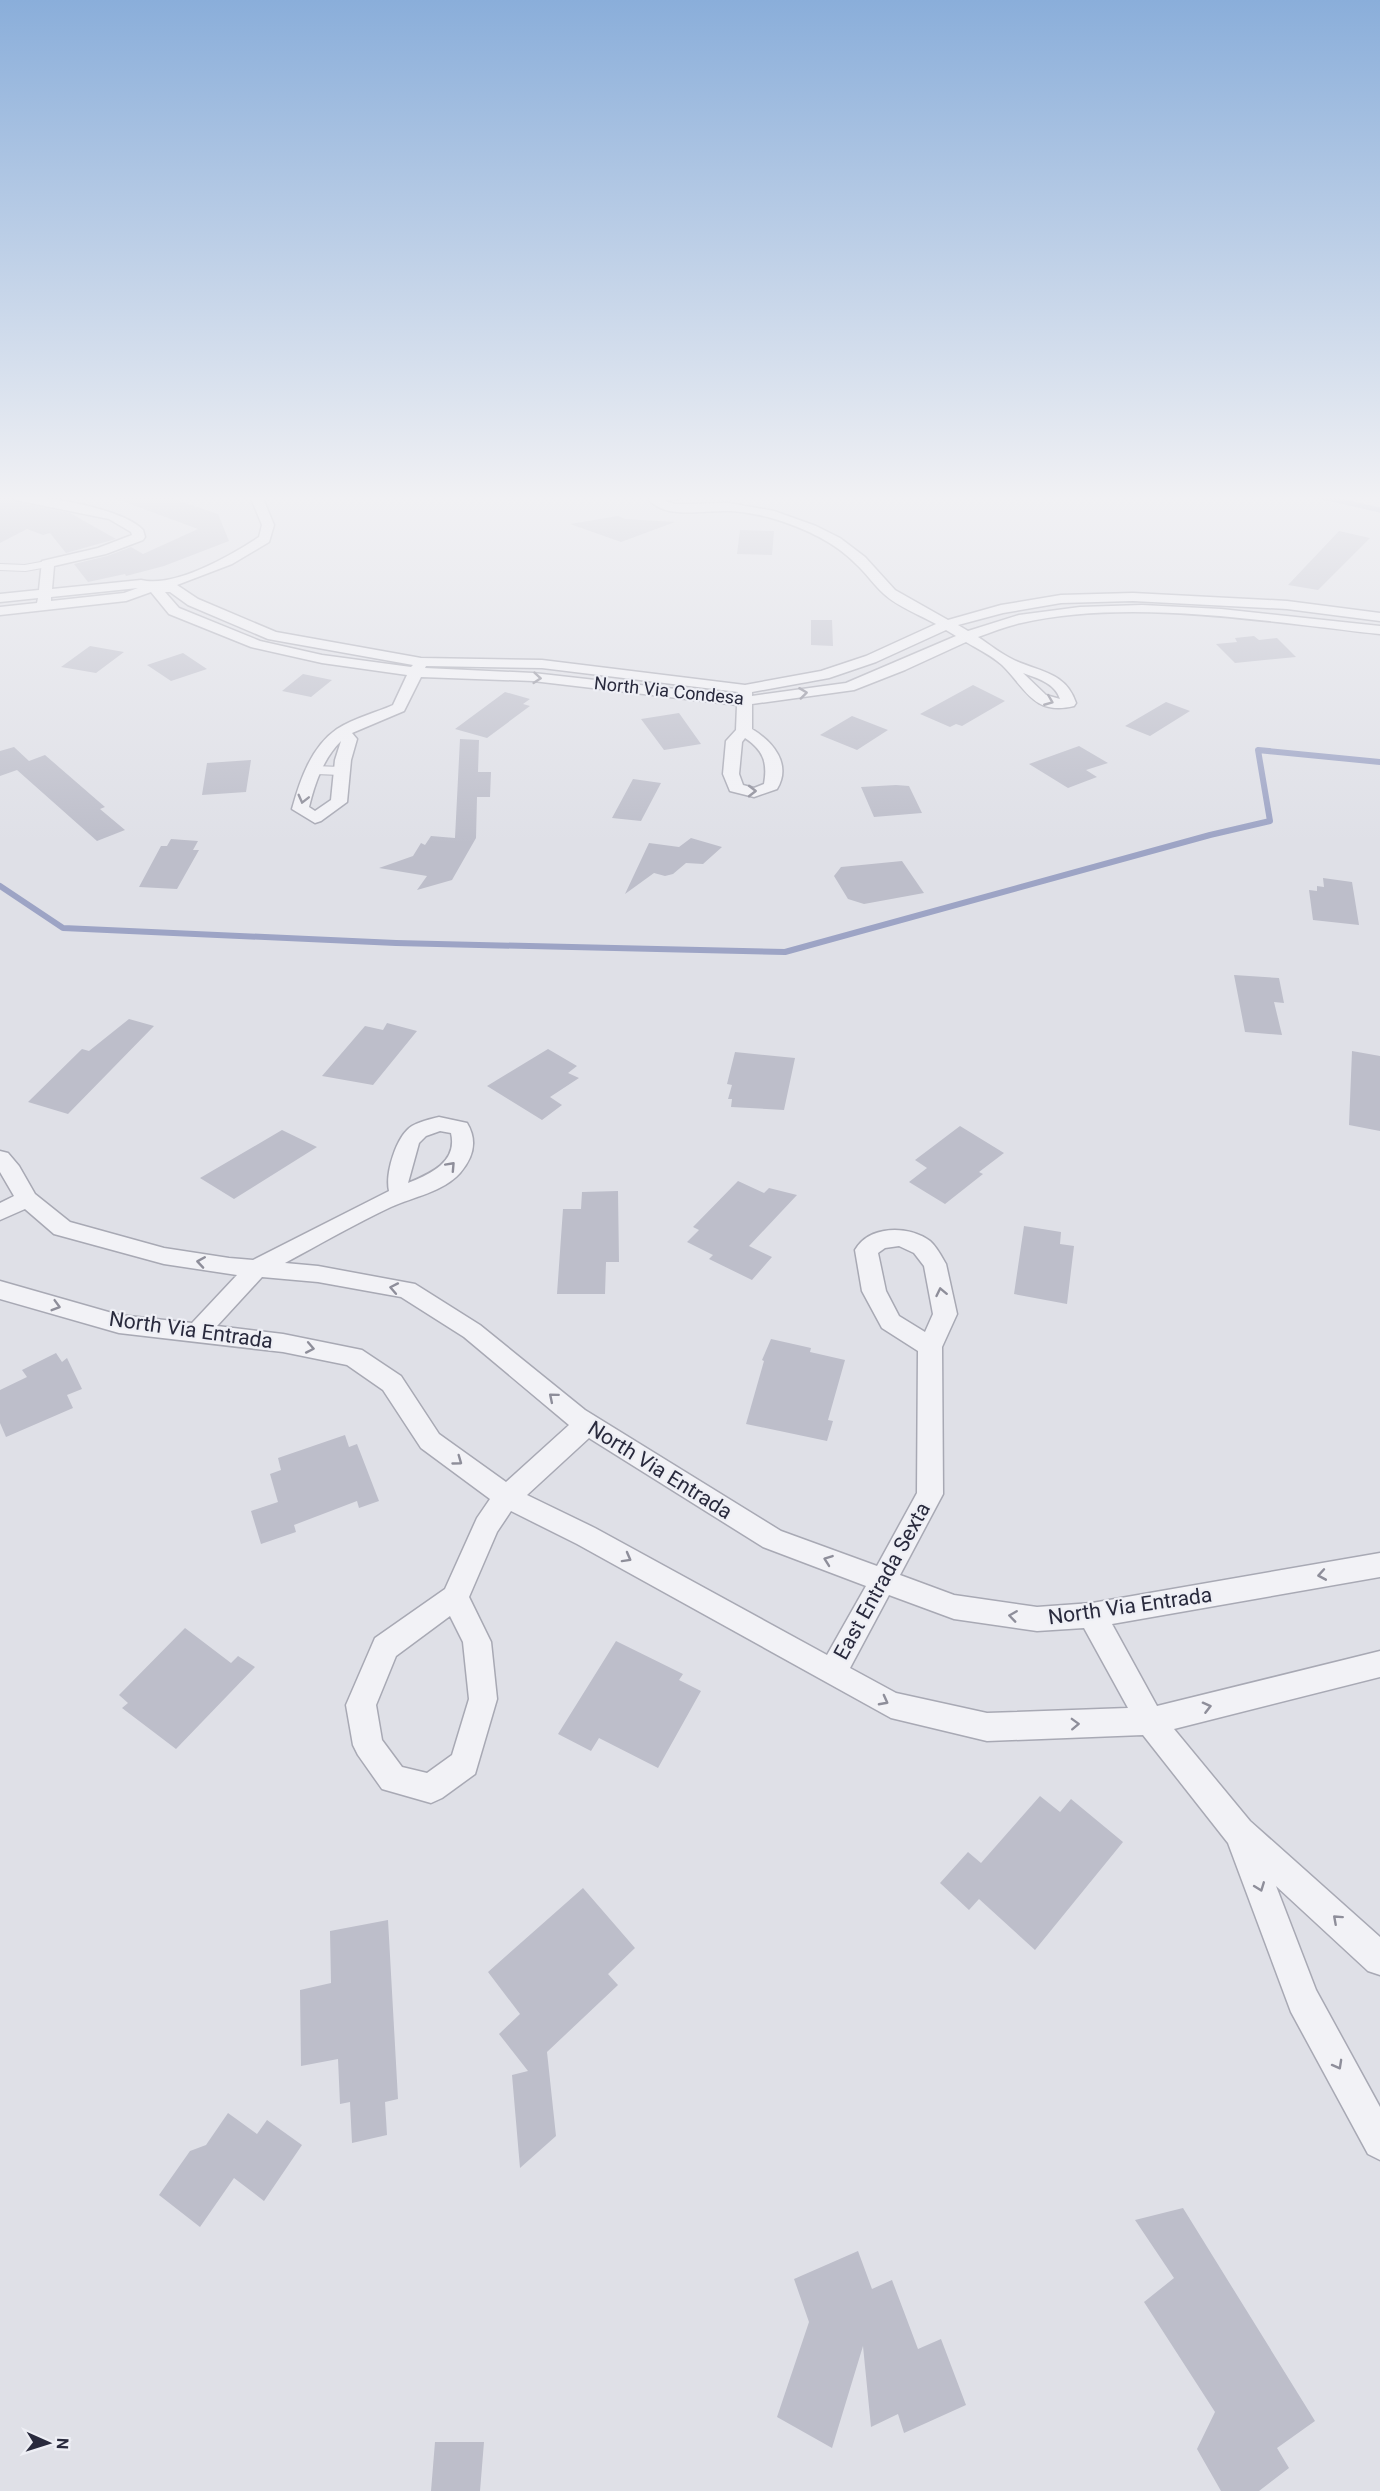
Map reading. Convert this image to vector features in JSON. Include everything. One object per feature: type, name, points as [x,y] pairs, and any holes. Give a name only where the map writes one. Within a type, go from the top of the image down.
[{"type":"street","name":"North Via Condesa","points":[[217,612],[273,636],[418,667],[745,695],[849,687],[900,667],[967,636],[1019,619],[1070,612]]},
{"type":"street","points":[[923,612],[967,636],[1007,662]]},
{"type":"street","name":"North Via Condesa","points":[[745,695],[824,675],[871,659],[945,625],[990,612]]},
{"type":"street","name":"North Via Condesa","points":[[1206,612],[1380,630]]},
{"type":"street","name":"North Via Condesa","points":[[1345,612],[1380,616]]},
{"type":"street","points":[[343,732],[349,739],[343,759],[339,802],[315,818],[300,809],[304,791],[326,746],[343,732],[399,708],[418,667]]},
{"type":"street","points":[[744,731],[745,695]]},
{"type":"street","name":"North Via Entrada","points":[[0,1158],[11,1171],[27,1199],[62,1228],[164,1256],[229,1266],[318,1274],[407,1290],[472,1331],[586,1424],[772,1539],[954,1607],[1037,1619],[1092,1615],[1380,1565]]},
{"type":"street","points":[[197,1332],[258,1267],[383,1202],[401,1196]]},
{"type":"street","points":[[0,1212],[27,1199]]},
{"type":"street","name":"East Entrada Sexta","points":[[833,1672],[930,1494],[930,1347],[945,1314],[935,1264],[922,1247],[901,1238],[879,1239],[866,1250],[874,1291],[890,1322],[930,1347]]},
{"type":"street","name":"North Via Entrada","points":[[0,1290],[119,1324],[283,1343],[353,1357],[392,1383],[430,1441],[507,1497],[586,1536],[891,1705],[987,1727],[1150,1721],[1380,1664]]},
{"type":"street","points":[[455,1597],[477,1642],[483,1699],[464,1764],[431,1788],[393,1779],[368,1745],[361,1706],[386,1647],[455,1597],[486,1526],[507,1497],[586,1424]]},
{"type":"street","points":[[1092,1615],[1150,1721],[1239,1832],[1380,1959]]},
{"type":"street","points":[[1239,1832],[1303,2000],[1380,2142]]},
{"type":"lane","points":[[314,770],[342,771]]},
{"type":"building","points":[[811,620],[832,620],[833,646],[811,645]]},
{"type":"building","points":[[1254,636],[1259,640],[1277,638],[1296,657],[1235,663],[1216,644],[1237,642],[1235,638]]},
{"type":"building","points":[[90,646],[124,652],[96,673],[61,667]]},
{"type":"building","points":[[183,653],[207,669],[171,681],[147,665]]},
{"type":"building","points":[[303,674],[332,680],[311,697],[282,691]]},
{"type":"building","points":[[973,685],[1005,701],[962,726],[956,724],[950,727],[920,714]]},
{"type":"building","points":[[505,692],[530,699],[523,704],[530,706],[487,738],[455,729]]},
{"type":"building","points":[[1166,702],[1190,711],[1150,736],[1125,726]]},
{"type":"building","points":[[679,713],[701,744],[664,750],[641,719]]},
{"type":"building","points":[[852,716],[888,730],[857,750],[820,735]]},
{"type":"building","points":[[460,739],[479,740],[478,772],[491,772],[490,797],[477,797],[476,838],[452,880],[417,890],[427,876],[379,868],[413,856],[421,843],[425,845],[431,836],[455,838]]},
{"type":"building","points":[[1079,746],[1108,763],[1086,770],[1097,777],[1068,788],[1029,764]]},
{"type":"building","points":[[14,747],[29,761],[45,755],[105,807],[100,809],[125,830],[97,841],[17,770],[0,776],[0,751]]},
{"type":"building","points":[[251,760],[246,792],[202,795],[207,763]]},
{"type":"building","points":[[633,779],[661,783],[641,821],[612,818]]},
{"type":"building","points":[[909,786],[922,813],[874,817],[861,787]]},
{"type":"building","points":[[691,838],[722,847],[703,864],[686,863],[673,874],[665,876],[654,873],[625,894],[649,843],[679,847]]},
{"type":"building","points":[[171,839],[198,841],[193,850],[199,850],[177,889],[139,887],[161,846],[167,846]]},
{"type":"building","points":[[902,861],[924,893],[864,904],[848,899],[834,876],[841,867]]},
{"type":"building","points":[[1323,878],[1352,882],[1359,925],[1313,920],[1309,890],[1317,891],[1317,886],[1324,887]]},
{"type":"building","points":[[1234,975],[1279,978],[1284,1003],[1274,1002],[1282,1035],[1245,1032]]},
{"type":"building","points":[[129,1019],[154,1026],[68,1114],[28,1102],[82,1049],[89,1051]]},
{"type":"building","points":[[387,1023],[417,1031],[373,1085],[322,1076],[365,1026],[383,1030]]},
{"type":"building","points":[[548,1049],[577,1066],[568,1073],[579,1078],[550,1097],[562,1105],[542,1120],[487,1086]]},
{"type":"building","points":[[1352,1051],[1380,1056],[1380,1131],[1349,1125]]},
{"type":"building","points":[[735,1052],[795,1058],[784,1110],[731,1107],[732,1099],[728,1099],[732,1085],[727,1084]]},
{"type":"building","points":[[960,1126],[1004,1153],[979,1172],[983,1174],[945,1204],[909,1182],[927,1168],[915,1160]]},
{"type":"building","points":[[282,1130],[317,1147],[234,1199],[200,1178]]},
{"type":"building","points":[[738,1181],[764,1193],[769,1188],[797,1195],[749,1246],[772,1257],[752,1280],[709,1259],[713,1255],[687,1242],[699,1230],[693,1227]]},
{"type":"building","points":[[618,1191],[619,1262],[606,1262],[605,1294],[557,1294],[563,1209],[581,1209],[582,1192]]},
{"type":"building","points":[[1024,1226],[1061,1232],[1060,1244],[1074,1246],[1067,1304],[1014,1294]]},
{"type":"building","points":[[771,1339],[811,1348],[810,1352],[845,1360],[828,1420],[833,1421],[827,1441],[746,1424],[764,1361],[762,1360]]},
{"type":"building","points":[[56,1353],[62,1362],[67,1358],[82,1389],[67,1395],[73,1408],[6,1437],[0,1423],[0,1390],[27,1377],[22,1370]]},
{"type":"building","points":[[345,1435],[349,1447],[357,1444],[379,1501],[359,1508],[357,1501],[294,1525],[296,1532],[261,1544],[251,1511],[278,1502],[270,1474],[281,1470],[278,1458]]},
{"type":"building","points":[[185,1628],[231,1663],[238,1656],[255,1667],[176,1749],[122,1708],[128,1703],[119,1695]]},
{"type":"building","points":[[616,1641],[683,1674],[679,1680],[701,1691],[658,1768],[599,1738],[591,1751],[558,1734]]},
{"type":"building","points":[[1040,1796],[1060,1812],[1071,1799],[1123,1842],[1035,1950],[979,1899],[969,1910],[940,1883],[968,1852],[981,1863]]},
{"type":"building","points":[[583,1888],[635,1948],[608,1974],[618,1985],[547,2052],[556,2136],[520,2168],[512,2075],[528,2071],[499,2034],[520,2014],[488,1972]]},
{"type":"building","points":[[388,1920],[398,2099],[385,2102],[387,2135],[352,2143],[350,2102],[340,2104],[338,2059],[301,2066],[300,1990],[331,1983],[330,1931]]},
{"type":"building","points":[[228,2113],[257,2134],[267,2120],[302,2145],[264,2201],[234,2178],[200,2227],[159,2195],[190,2151],[206,2145]]},
{"type":"building","points":[[1183,2208],[1315,2421],[1277,2448],[1289,2468],[1259,2491],[1221,2491],[1197,2449],[1215,2412],[1144,2302],[1174,2278],[1135,2220]]},
{"type":"building","points":[[858,2251],[872,2289],[892,2280],[918,2349],[941,2339],[966,2405],[904,2433],[898,2414],[871,2427],[863,2346],[832,2448],[777,2417],[809,2322],[794,2279]]},
{"type":"building","points":[[435,2442],[484,2442],[480,2491],[431,2491]]},
{"type":"waterway","points":[[0,886],[63,928],[396,943],[785,952],[1210,835],[1270,821],[1258,750],[1380,762]]}]
